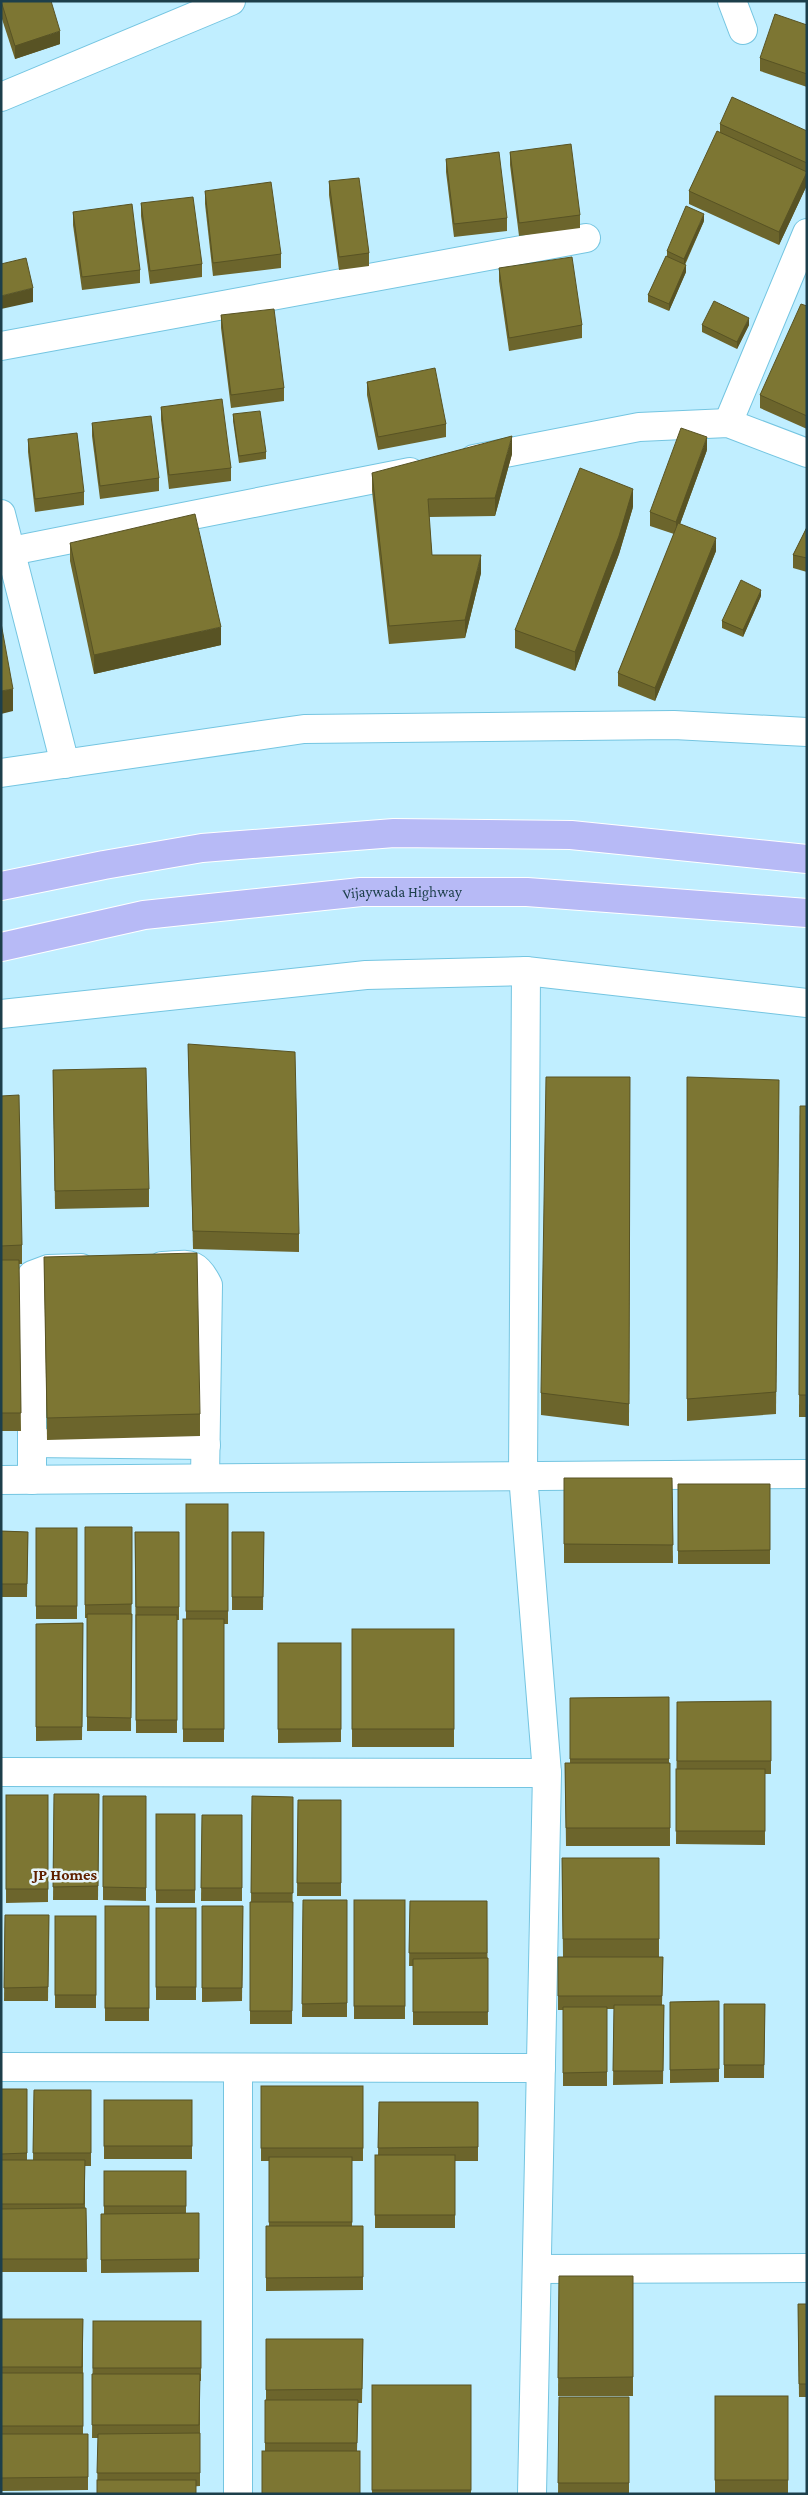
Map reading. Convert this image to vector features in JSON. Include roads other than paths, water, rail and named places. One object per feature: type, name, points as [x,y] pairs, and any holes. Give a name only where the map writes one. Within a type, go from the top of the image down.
[{"type":"highway","points":[[1,886],[104,865],[202,848],[394,833],[571,836],[807,859]]},
{"type":"highway","name":"Vijaywada Highway","points":[[1,947],[144,915],[361,892],[527,892],[807,912]]},
{"type":"street","points":[[1,97],[231,1]]},
{"type":"street","points":[[732,1],[743,30]]},
{"type":"street","points":[[728,423],[807,233]]},
{"type":"street","points":[[1,346],[586,238]]},
{"type":"street","points":[[6,552],[638,427],[728,423],[807,453]]},
{"type":"street","points":[[1,514],[6,552],[65,764]]},
{"type":"street","points":[[1,773],[304,728],[674,725],[807,732]]},
{"type":"street","points":[[1,1014],[366,975],[526,972],[807,1003]]},
{"type":"street","points":[[526,972],[523,1475],[547,1773],[532,2494]]},
{"type":"street","points":[[134,1267],[191,1265],[197,1268],[208,1285],[205,1478]]},
{"type":"street","points":[[32,1480],[32,1275],[48,1268],[106,1267]]},
{"type":"street","points":[[32,1443],[206,1445]]},
{"type":"street","points":[[1,1480],[807,1474]]},
{"type":"street","points":[[1,1772],[547,1773]]},
{"type":"street","points":[[1,2067],[541,2068]]},
{"type":"street","points":[[238,2068],[238,2494]]},
{"type":"street","points":[[537,2268],[807,2268]]},
{"type":"district","name":"JP Homes","points":[[65,1874]]}]
